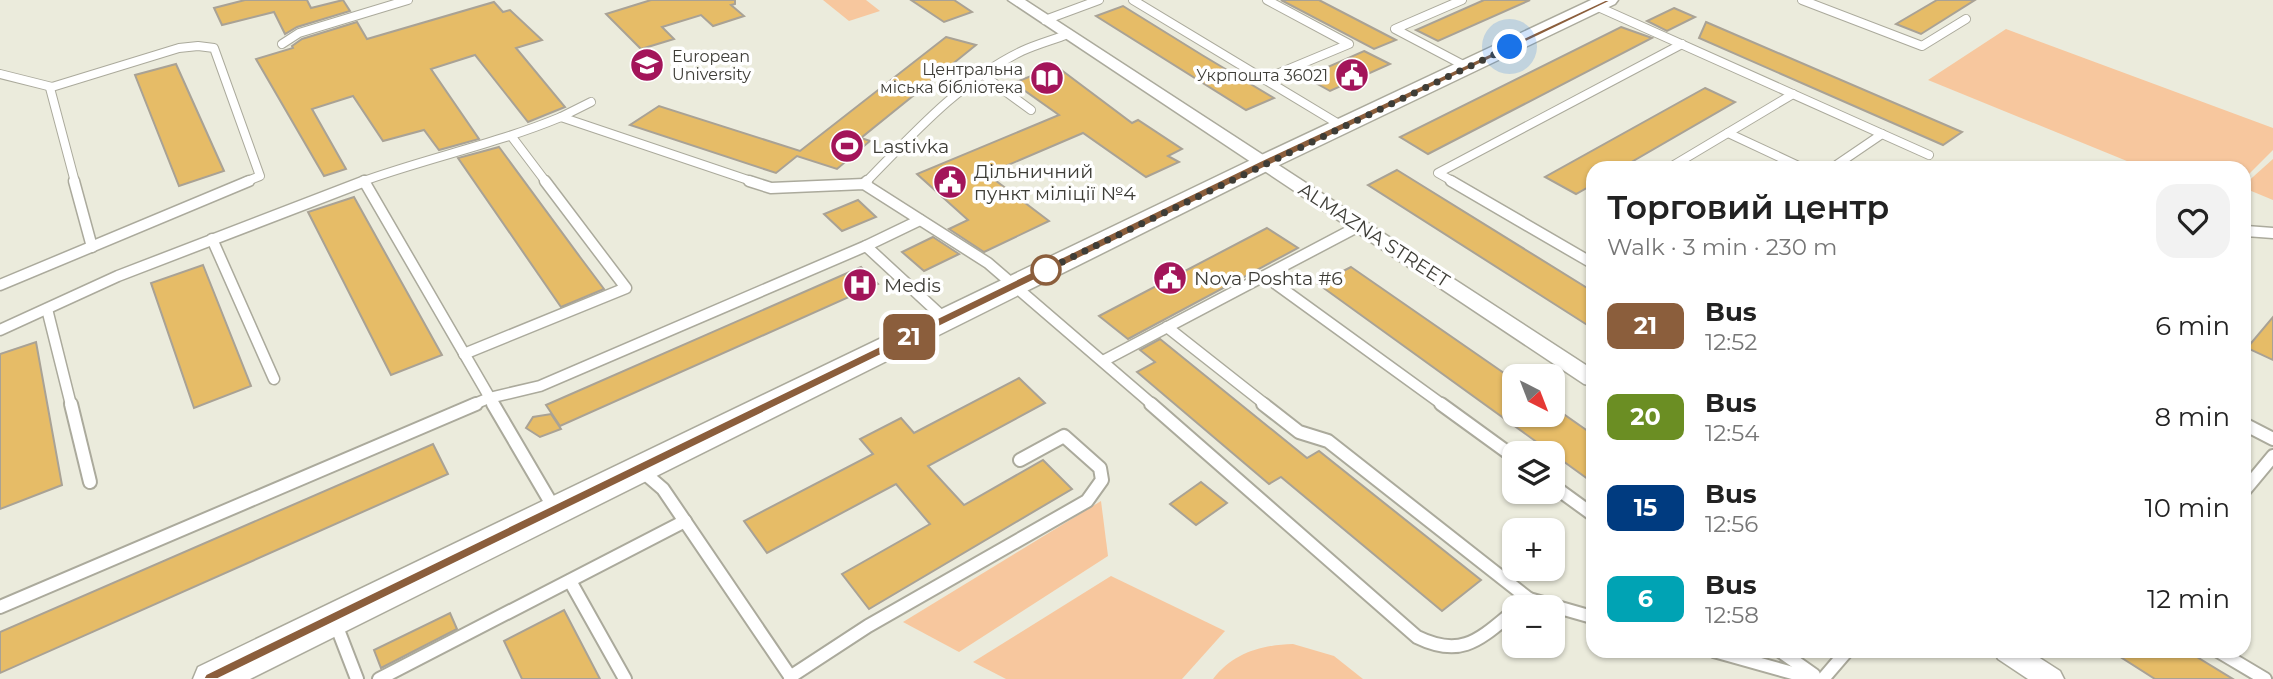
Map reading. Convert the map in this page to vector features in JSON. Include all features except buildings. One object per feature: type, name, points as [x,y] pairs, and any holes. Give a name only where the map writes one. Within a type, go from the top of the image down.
[{"type":"main road","points":[[212,679],[1264,163],[1602,3]]},
{"type":"street","name":"ALMAZNA STREET","points":[[1015,0],[1586,375]]},
{"type":"street","points":[[2018,658],[2050,679]]},
{"type":"lane","points":[[282,44],[299,33],[408,0]]},
{"type":"lane","points":[[1045,20],[1100,0]]},
{"type":"lane","points":[[1133,0],[1342,126]]},
{"type":"lane","points":[[1265,79],[1349,44],[1267,0]]},
{"type":"lane","points":[[1462,0],[1395,29],[1467,67]]},
{"type":"lane","points":[[1802,0],[1922,46],[1966,19]]},
{"type":"lane","points":[[1602,3],[1682,44],[1928,155]]},
{"type":"lane","points":[[864,184],[904,143],[983,75],[1021,52],[1068,34]]},
{"type":"lane","points":[[1586,259],[1438,173],[1682,44]]},
{"type":"lane","points":[[0,74],[50,88],[157,54],[206,45],[214,48],[260,176],[0,285]]},
{"type":"lane","points":[[983,75],[1031,110]]},
{"type":"lane","points":[[50,88],[92,247]]},
{"type":"lane","points":[[1681,161],[1793,94]]},
{"type":"lane","points":[[0,330],[118,276],[212,239],[431,158],[512,137],[592,102]]},
{"type":"lane","points":[[561,117],[771,188],[864,184],[988,263],[1016,285],[1417,637],[1433,647],[1454,649],[1469,646],[1502,620]]},
{"type":"lane","points":[[1728,133],[1788,161]]},
{"type":"lane","points":[[1842,161],[1882,134]]},
{"type":"lane","points":[[464,354],[626,288],[512,137]]},
{"type":"lane","points":[[364,181],[555,511]]},
{"type":"lane","points":[[0,607],[489,398],[540,386],[866,246],[920,220]]},
{"type":"lane","points":[[1103,361],[1359,226]]},
{"type":"lane","points":[[2251,231],[2273,233]]},
{"type":"lane","points":[[212,239],[274,379]]},
{"type":"lane","points":[[866,246],[946,319]]},
{"type":"lane","points":[[1265,276],[1502,448]]},
{"type":"lane","points":[[47,309],[90,482]]},
{"type":"lane","points":[[1167,327],[1299,432],[1328,441],[1514,595]]},
{"type":"lane","points":[[2251,428],[2273,439]]},
{"type":"lane","points":[[640,469],[663,489],[791,678],[868,626],[1087,501],[1102,480],[1100,468],[1064,436],[1020,460]]},
{"type":"lane","points":[[2251,483],[2273,456]]},
{"type":"lane","points":[[1565,494],[1586,510]]},
{"type":"lane","points":[[379,679],[685,521]]},
{"type":"lane","points":[[570,581],[625,679]]},
{"type":"lane","points":[[1565,611],[1586,616]]},
{"type":"lane","points":[[334,619],[357,679]]},
{"type":"lane","points":[[1740,658],[1819,679]]},
{"type":"lane","points":[[1790,658],[1819,679]]},
{"type":"lane","points":[[1819,679],[1840,658]]},
{"type":"lane","points":[[2230,658],[2264,679]]},
{"type":"shaded area","points":[[823,0],[866,0],[880,11],[849,21]]},
{"type":"shaded area","points":[[2006,29],[2273,128],[2273,150],[2251,172],[2251,161],[2127,161],[1928,80]]},
{"type":"shaded area","points":[[2273,159],[2273,200],[2251,191],[2251,179]]},
{"type":"shaded area","points":[[1101,501],[1108,556],[959,652],[903,622]]},
{"type":"shaded area","points":[[1111,576],[1225,631],[1182,679],[1006,679],[973,662]]},
{"type":"shaded area","points":[[1293,644],[1334,656],[1363,679],[1213,679],[1229,663],[1249,652],[1270,646]]},
{"type":"bus line","name":"21","points":[[212,679],[1264,163],[1609,0]]},
{"type":"place","name":"European University","points":[[647,65]]},
{"type":"place","name":"Укрпошта 36021","points":[[1352,75]]},
{"type":"place","name":"Центральна міська бібліотека","points":[[1047,78]]},
{"type":"place","name":"Lastivka","points":[[847,146]]},
{"type":"place","name":"Дільничний пункт міліції №4","points":[[950,182]]},
{"type":"place","name":"Nova Poshta #6","points":[[1170,278]]},
{"type":"place","name":"Medis","points":[[860,285]]},
{"type":"route","points":[[1046,270],[1037,274],[1510,47]]}]
